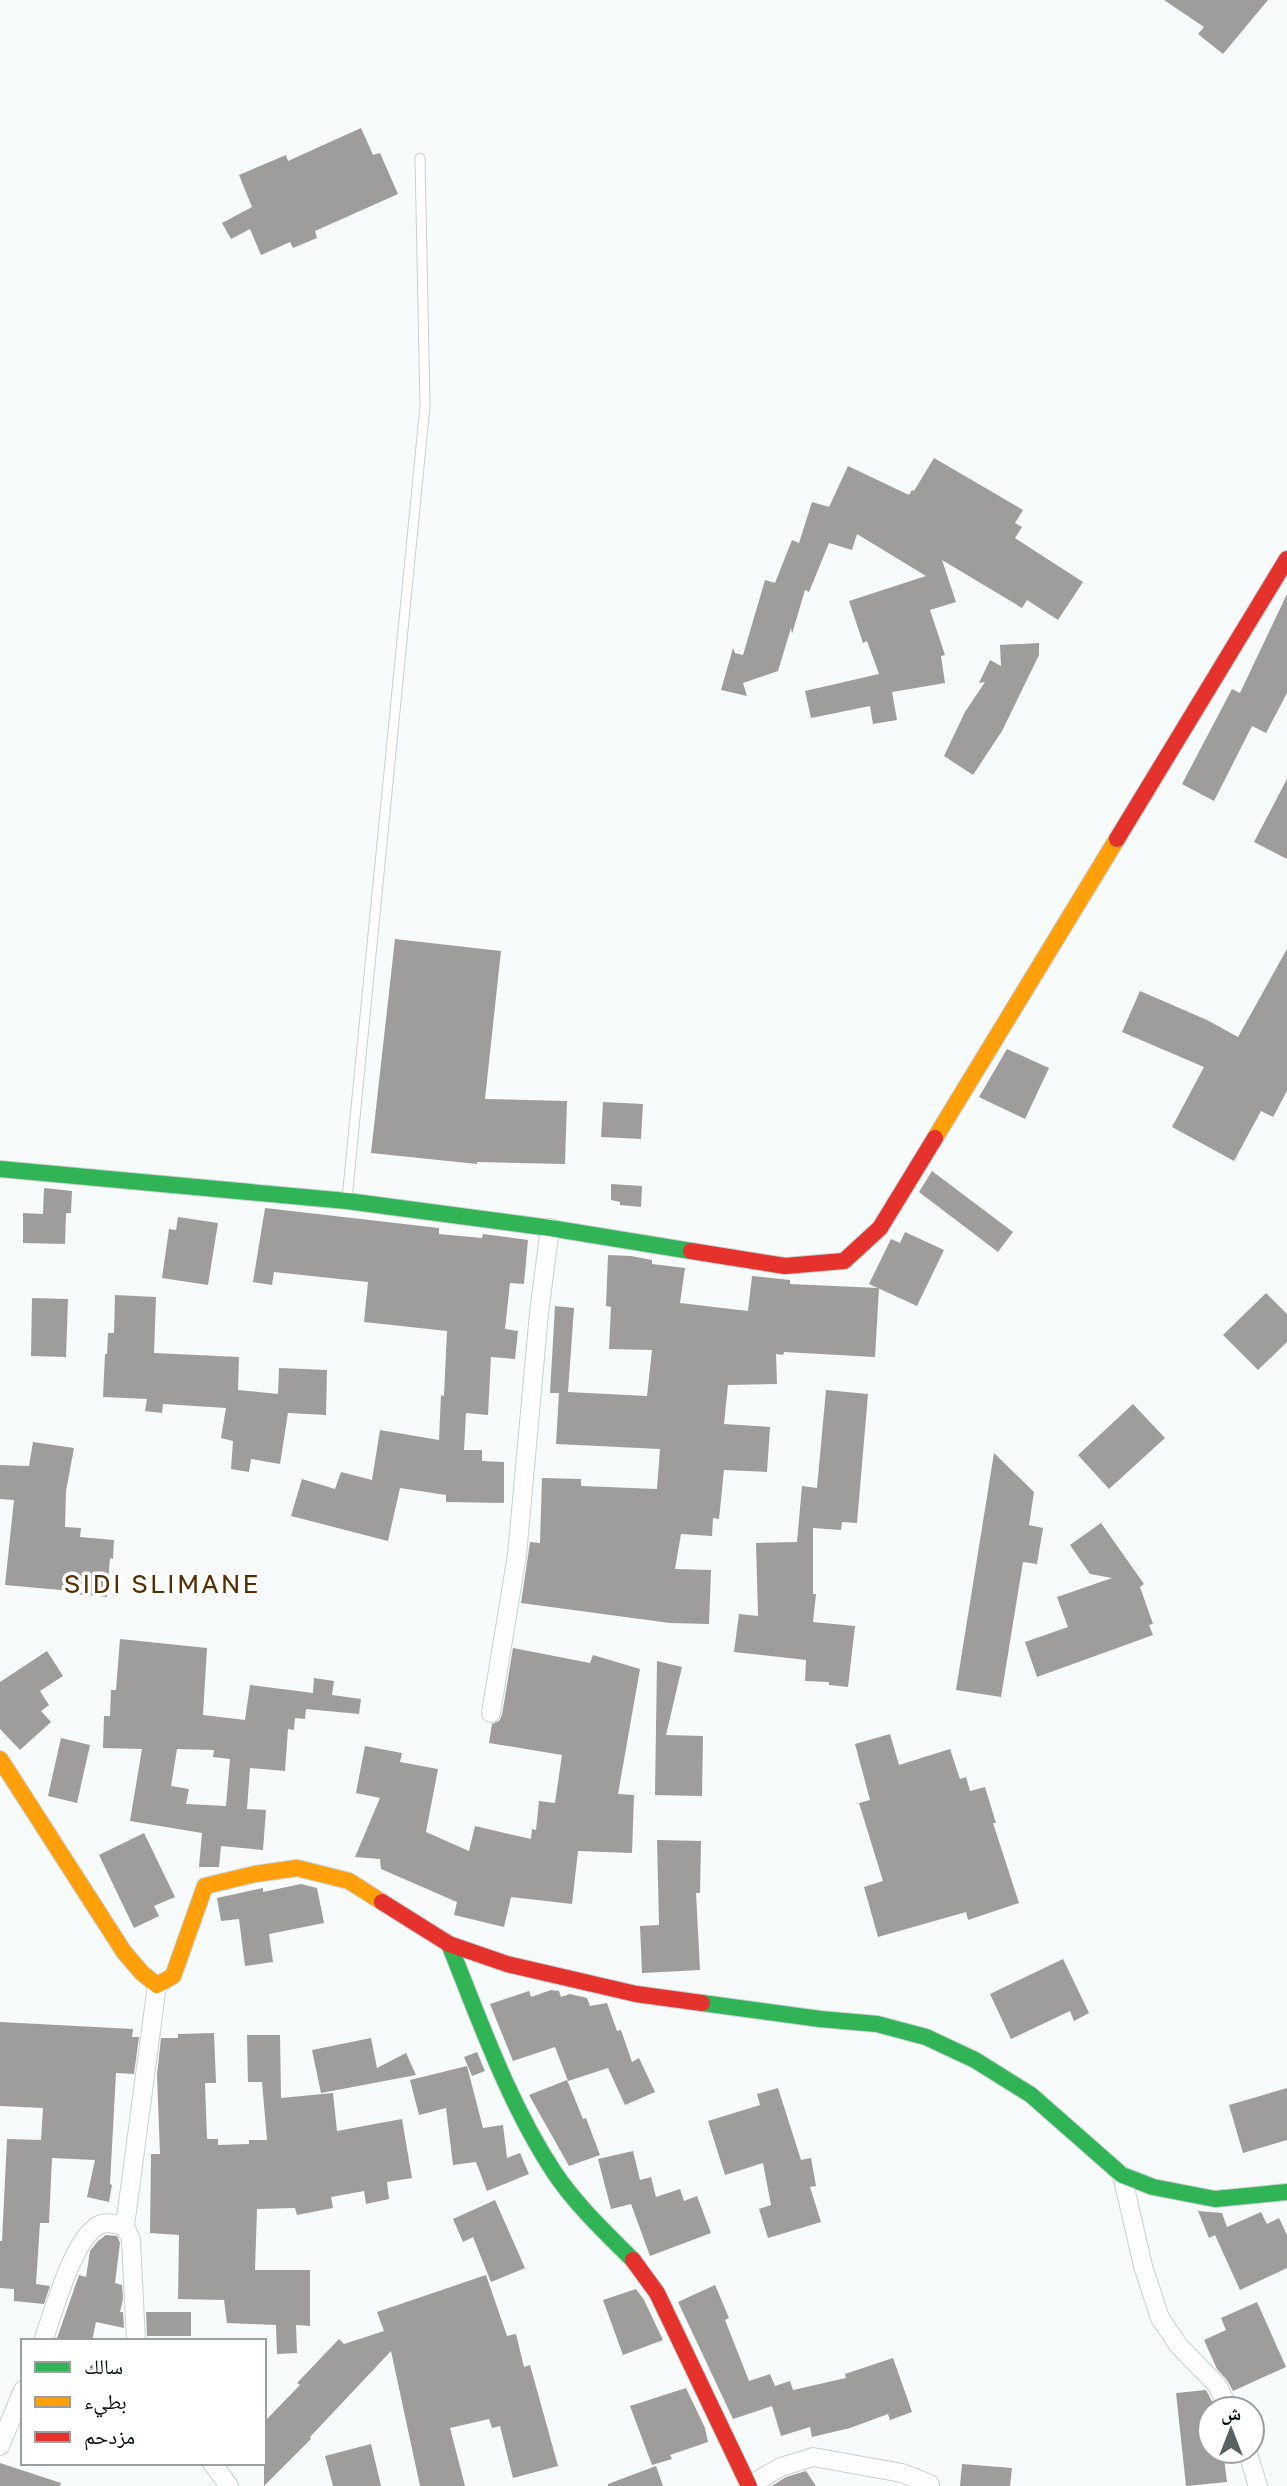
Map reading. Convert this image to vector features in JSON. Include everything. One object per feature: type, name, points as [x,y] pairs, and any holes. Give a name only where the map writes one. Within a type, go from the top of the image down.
[{"type":"street","points":[[0,1169],[346,1201],[550,1228],[785,1266],[844,1261],[880,1228],[1287,559]]},
{"type":"street","points":[[491,1713],[517,1555],[539,1313],[550,1228]]},
{"type":"street","points":[[0,1759],[97,1912],[140,1974],[157,1985]]},
{"type":"street","points":[[157,1985],[173,1976],[205,1886],[298,1868],[349,1881],[449,1944],[507,1964],[636,1994],[877,2024],[926,2037],[975,2060],[1031,2095],[1122,2175],[1153,2187],[1215,2199],[1287,2192]]},
{"type":"street","points":[[449,1944],[500,2069],[526,2124],[555,2173],[595,2222],[636,2263],[657,2293],[748,2486],[781,2467],[813,2457],[902,2473],[930,2484]]},
{"type":"street","points":[[136,2339],[131,2240],[125,2226],[157,1985]]},
{"type":"street","points":[[1122,2175],[1143,2266],[1160,2318],[1179,2346],[1217,2385],[1222,2395]]},
{"type":"street","points":[[44,2339],[68,2269],[85,2239],[98,2225],[106,2223],[125,2226]]},
{"type":"street","points":[[0,2446],[21,2395]]},
{"type":"street","points":[[213,2465],[229,2486]]},
{"type":"street","points":[[1251,2465],[1258,2486]]},
{"type":"lane","points":[[346,1201],[425,406],[420,158]]},
{"type":"building","points":[[1164,0],[1268,0],[1223,54],[1198,34],[1204,27]]},
{"type":"building","points":[[361,128],[373,155],[380,153],[398,194],[315,231],[317,238],[293,248],[290,242],[261,255],[250,229],[231,239],[222,223],[252,207],[239,175],[286,155],[288,161]]},
{"type":"building","points":[[934,458],[1023,510],[1015,523],[1022,527],[1015,538],[1083,582],[1058,620],[1027,600],[1022,608],[942,560],[956,602],[930,610],[945,655],[941,656],[945,683],[892,692],[897,720],[873,724],[870,706],[811,718],[805,691],[879,674],[867,641],[863,643],[849,601],[926,576],[857,534],[852,550],[829,543],[809,592],[805,590],[778,671],[743,683],[747,696],[721,690],[733,648],[735,653],[743,655],[765,580],[775,583],[792,540],[799,543],[812,502],[829,507],[848,466],[909,495]]},
{"type":"building","points":[[1287,594],[1287,693],[1266,733],[1252,726],[1214,801],[1182,784],[1232,689],[1240,693]]},
{"type":"building","points":[[1039,643],[1039,655],[1002,731],[973,775],[944,756],[965,712],[985,682],[979,683],[990,660],[1001,666],[1000,645]]},
{"type":"building","points":[[1287,779],[1287,859],[1254,842]]},
{"type":"building","points":[[395,939],[501,951],[485,1099],[567,1101],[565,1164],[477,1164],[371,1153]]},
{"type":"building","points":[[1287,949],[1287,1091],[1273,1117],[1261,1111],[1234,1161],[1172,1127],[1204,1067],[1122,1032],[1140,991],[1207,1020],[1238,1037]]},
{"type":"building","points":[[1007,1049],[1049,1068],[1025,1119],[979,1097]]},
{"type":"building","points":[[603,1102],[643,1104],[641,1139],[601,1137]]},
{"type":"building","points":[[932,1171],[1013,1232],[998,1252],[919,1192]]},
{"type":"building","points":[[611,1184],[642,1186],[641,1207],[620,1205],[620,1202],[611,1200]]},
{"type":"building","points":[[44,1188],[72,1191],[71,1213],[66,1213],[65,1244],[23,1243],[23,1213],[43,1214]]},
{"type":"building","points":[[265,1208],[439,1228],[439,1234],[482,1238],[483,1234],[528,1240],[524,1284],[510,1283],[505,1329],[518,1331],[515,1359],[491,1357],[488,1415],[466,1413],[464,1450],[482,1450],[482,1461],[504,1462],[504,1503],[446,1502],[446,1495],[400,1488],[388,1541],[291,1516],[302,1479],[335,1489],[341,1472],[372,1480],[380,1430],[439,1440],[447,1331],[364,1322],[368,1282],[274,1272],[272,1285],[253,1282]]},
{"type":"building","points":[[178,1217],[218,1223],[208,1285],[162,1278],[169,1229],[176,1230]]},
{"type":"building","points":[[905,1232],[944,1250],[917,1306],[869,1284],[891,1239],[900,1243]]},
{"type":"building","points":[[608,1255],[631,1256],[652,1260],[652,1264],[685,1268],[680,1303],[748,1311],[752,1276],[790,1280],[790,1284],[879,1288],[875,1357],[784,1352],[783,1355],[776,1354],[777,1384],[728,1385],[724,1424],[770,1427],[767,1472],[724,1470],[719,1519],[713,1518],[712,1536],[681,1534],[675,1569],[711,1570],[709,1624],[670,1623],[521,1603],[530,1542],[540,1543],[542,1478],[581,1479],[581,1486],[657,1489],[660,1449],[556,1444],[559,1393],[550,1393],[555,1306],[574,1308],[568,1392],[647,1396],[652,1350],[609,1349],[611,1307],[606,1306]]},
{"type":"building","points":[[1266,1293],[1287,1314],[1287,1342],[1258,1370],[1223,1335]]},
{"type":"building","points":[[115,1295],[156,1297],[154,1353],[239,1357],[238,1390],[278,1394],[279,1368],[327,1370],[326,1415],[288,1413],[280,1464],[251,1459],[249,1472],[231,1469],[233,1441],[221,1438],[226,1408],[163,1404],[162,1413],[145,1411],[147,1399],[103,1397],[108,1333],[114,1333]]},
{"type":"building","points":[[32,1298],[68,1299],[66,1357],[31,1356]]},
{"type":"building","points":[[826,1390],[868,1394],[857,1523],[842,1522],[841,1530],[813,1528],[813,1594],[816,1594],[813,1622],[855,1626],[848,1687],[829,1685],[829,1682],[805,1681],[806,1660],[734,1652],[739,1614],[758,1616],[756,1543],[797,1542],[802,1486],[817,1488]]},
{"type":"building","points":[[1133,1404],[1165,1438],[1109,1489],[1078,1455]]},
{"type":"building","points":[[33,1442],[74,1448],[66,1491],[65,1527],[81,1528],[80,1537],[114,1540],[107,1597],[5,1585],[14,1500],[0,1499],[0,1465],[29,1466]]},
{"type":"building","points":[[994,1453],[1034,1492],[1029,1525],[1043,1528],[1037,1564],[1023,1562],[1001,1697],[956,1690]]},
{"type":"building","points":[[1101,1523],[1144,1584],[1140,1587],[1153,1624],[1149,1625],[1153,1635],[1037,1677],[1025,1642],[1068,1627],[1057,1597],[1112,1578],[1090,1574],[1070,1545]]},
{"type":"building","points":[[120,1639],[207,1648],[203,1715],[245,1720],[250,1685],[313,1693],[314,1678],[334,1681],[332,1695],[361,1699],[359,1714],[306,1709],[305,1719],[295,1718],[294,1730],[288,1729],[285,1771],[250,1768],[247,1809],[266,1810],[263,1850],[221,1846],[219,1867],[199,1867],[202,1833],[130,1821],[142,1749],[103,1748],[104,1716],[110,1716],[111,1690],[116,1690]],"holes":[[[177,1749],[214,1750],[213,1757],[230,1759],[226,1806],[186,1804],[189,1789],[171,1786]]]},
{"type":"building","points":[[513,1648],[590,1663],[593,1655],[640,1669],[618,1794],[634,1795],[632,1853],[578,1851],[572,1904],[511,1897],[504,1927],[454,1915],[457,1902],[381,1869],[380,1859],[355,1857],[380,1798],[356,1793],[365,1746],[402,1753],[400,1762],[438,1769],[426,1832],[469,1851],[475,1826],[531,1839],[532,1829],[536,1830],[539,1801],[555,1803],[562,1755],[489,1743],[492,1724],[499,1721],[502,1715]]},
{"type":"building","points":[[47,1651],[63,1676],[40,1691],[49,1705],[41,1711],[51,1722],[20,1750],[0,1729],[0,1682]]},
{"type":"building","points":[[657,1661],[682,1667],[666,1735],[703,1736],[702,1796],[655,1795]]},
{"type":"building","points":[[890,1734],[899,1765],[950,1749],[960,1779],[966,1777],[970,1791],[985,1787],[996,1823],[993,1823],[1019,1903],[968,1920],[966,1912],[878,1937],[864,1887],[883,1881],[859,1803],[870,1800],[855,1744]]},
{"type":"building","points":[[61,1738],[90,1745],[77,1803],[48,1796]]},
{"type":"building","points":[[144,1833],[175,1897],[154,1906],[159,1916],[134,1928],[99,1855]]},
{"type":"building","points":[[657,1840],[701,1841],[700,1893],[696,1893],[700,1970],[642,1973],[640,1926],[659,1925]]},
{"type":"building","points":[[301,1884],[317,1888],[324,1923],[269,1934],[273,1962],[245,1966],[239,1919],[221,1921],[217,1898],[263,1888],[263,1892]]},
{"type":"building","points":[[1063,1959],[1089,2013],[1074,2021],[1070,2011],[1011,2039],[990,1994]]},
{"type":"building","points":[[551,1990],[559,1991],[561,1997],[570,1994],[587,1998],[590,2006],[607,2003],[617,2031],[621,2030],[632,2062],[639,2058],[655,2092],[625,2105],[608,2068],[568,2081],[555,2047],[513,2061],[490,2004],[529,1991],[531,1997]]},
{"type":"building","points":[[0,2022],[133,2029],[132,2037],[139,2037],[134,2074],[116,2073],[109,2202],[87,2197],[95,2160],[52,2158],[49,2223],[40,2223],[36,2284],[50,2286],[44,2304],[14,2301],[14,2289],[0,2288],[0,2241],[7,2139],[41,2140],[43,2108],[0,2106]]},
{"type":"building","points":[[214,2033],[216,2083],[205,2083],[207,2139],[218,2139],[218,2145],[249,2144],[249,2140],[267,2140],[262,2082],[248,2082],[247,2035],[280,2035],[281,2098],[333,2093],[337,2131],[402,2119],[412,2178],[387,2182],[389,2199],[366,2204],[364,2191],[331,2197],[333,2208],[297,2215],[295,2208],[257,2209],[255,2270],[310,2270],[310,2326],[296,2325],[297,2353],[277,2354],[276,2325],[227,2323],[224,2300],[178,2299],[179,2235],[150,2233],[151,2154],[160,2154],[157,2075],[161,2038],[178,2038],[178,2034]]},
{"type":"building","points":[[371,2038],[377,2068],[406,2053],[416,2075],[321,2093],[312,2050]]},
{"type":"building","points":[[477,2052],[485,2071],[472,2076],[464,2057]]},
{"type":"building","points":[[467,2066],[483,2128],[503,2125],[507,2158],[520,2153],[529,2174],[487,2191],[476,2162],[453,2165],[446,2108],[419,2115],[410,2080]]},
{"type":"building","points":[[567,2080],[600,2155],[569,2166],[529,2095]]},
{"type":"building","points":[[778,2088],[801,2160],[811,2158],[816,2186],[810,2187],[821,2222],[768,2238],[759,2209],[771,2205],[763,2163],[725,2175],[708,2121],[760,2105],[757,2094]]},
{"type":"building","points":[[1287,2088],[1287,2140],[1243,2153],[1229,2105]]},
{"type":"building","points":[[633,2151],[640,2180],[651,2177],[656,2197],[680,2189],[684,2201],[697,2196],[711,2233],[650,2256],[631,2204],[611,2209],[598,2159]]},
{"type":"building","points":[[495,2200],[525,2268],[491,2282],[473,2237],[463,2242],[453,2219]]},
{"type":"building","points":[[1198,2211],[1222,2213],[1227,2227],[1261,2212],[1267,2224],[1279,2218],[1287,2235],[1287,2268],[1240,2290],[1215,2235],[1209,2238]]},
{"type":"building","points":[[106,2235],[117,2236],[120,2243],[115,2283],[122,2285],[120,2312],[123,2312],[124,2328],[96,2322],[92,2339],[57,2339],[79,2275],[86,2277],[90,2251]]},
{"type":"building","points":[[486,2275],[507,2336],[516,2334],[524,2367],[530,2365],[558,2466],[513,2478],[500,2426],[492,2428],[489,2419],[450,2428],[465,2486],[420,2486],[391,2351],[264,2486],[266,2420],[339,2339],[344,2344],[384,2331],[377,2312]]},
{"type":"building","points":[[715,2285],[729,2318],[725,2320],[749,2381],[770,2374],[775,2386],[790,2381],[793,2390],[846,2378],[845,2374],[893,2358],[912,2412],[890,2420],[888,2414],[850,2428],[812,2437],[810,2427],[781,2436],[772,2406],[733,2419],[678,2302]]},
{"type":"building","points":[[636,2289],[663,2340],[623,2355],[603,2300]]},
{"type":"building","points":[[1257,2302],[1286,2367],[1233,2391],[1217,2369],[1204,2340],[1226,2330],[1221,2318]]},
{"type":"building","points":[[146,2312],[191,2312],[191,2336],[147,2336]]},
{"type":"building","points":[[686,2388],[705,2428],[708,2442],[670,2455],[672,2459],[652,2465],[630,2406]]},
{"type":"building","points":[[1206,2390],[1209,2395],[1196,2395],[1196,2465],[1225,2465],[1227,2482],[1186,2486],[1176,2393]]},
{"type":"building","points":[[371,2444],[381,2486],[333,2486],[325,2456]]},
{"type":"building","points":[[0,2463],[61,2483],[60,2486],[0,2486]]},
{"type":"building","points":[[962,2464],[1012,2468],[1010,2486],[960,2486]]},
{"type":"building","points":[[656,2466],[663,2486],[608,2486],[608,2484]]},
{"type":"building","points":[[806,2471],[816,2486],[772,2486],[786,2477]]},
{"type":"traffic: fast","points":[[0,1169],[347,1201],[550,1228],[691,1251]]},
{"type":"traffic: fast","points":[[449,1944],[496,2061],[538,2145],[572,2196],[633,2260]]},
{"type":"traffic: fast","points":[[702,2003],[877,2024],[926,2037],[975,2060],[1031,2095],[1122,2175],[1153,2187],[1215,2199],[1287,2192]]},
{"type":"traffic: slow","points":[[935,1138],[1117,839]]},
{"type":"traffic: slow","points":[[0,1759],[124,1952],[142,1973],[157,1985],[173,1976],[205,1886],[255,1874],[297,1868],[349,1881],[382,1902]]},
{"type":"traffic: jam","points":[[1117,839],[1287,559]]},
{"type":"traffic: jam","points":[[691,1251],[785,1266],[844,1261],[880,1228],[935,1138]]},
{"type":"traffic: jam","points":[[382,1902],[449,1944],[507,1964],[636,1994],[702,2003]]},
{"type":"traffic: jam","points":[[633,2260],[657,2293],[749,2486]]},
{"type":"district","name":"SIDI SLIMANE","points":[[162,1584]]}]
